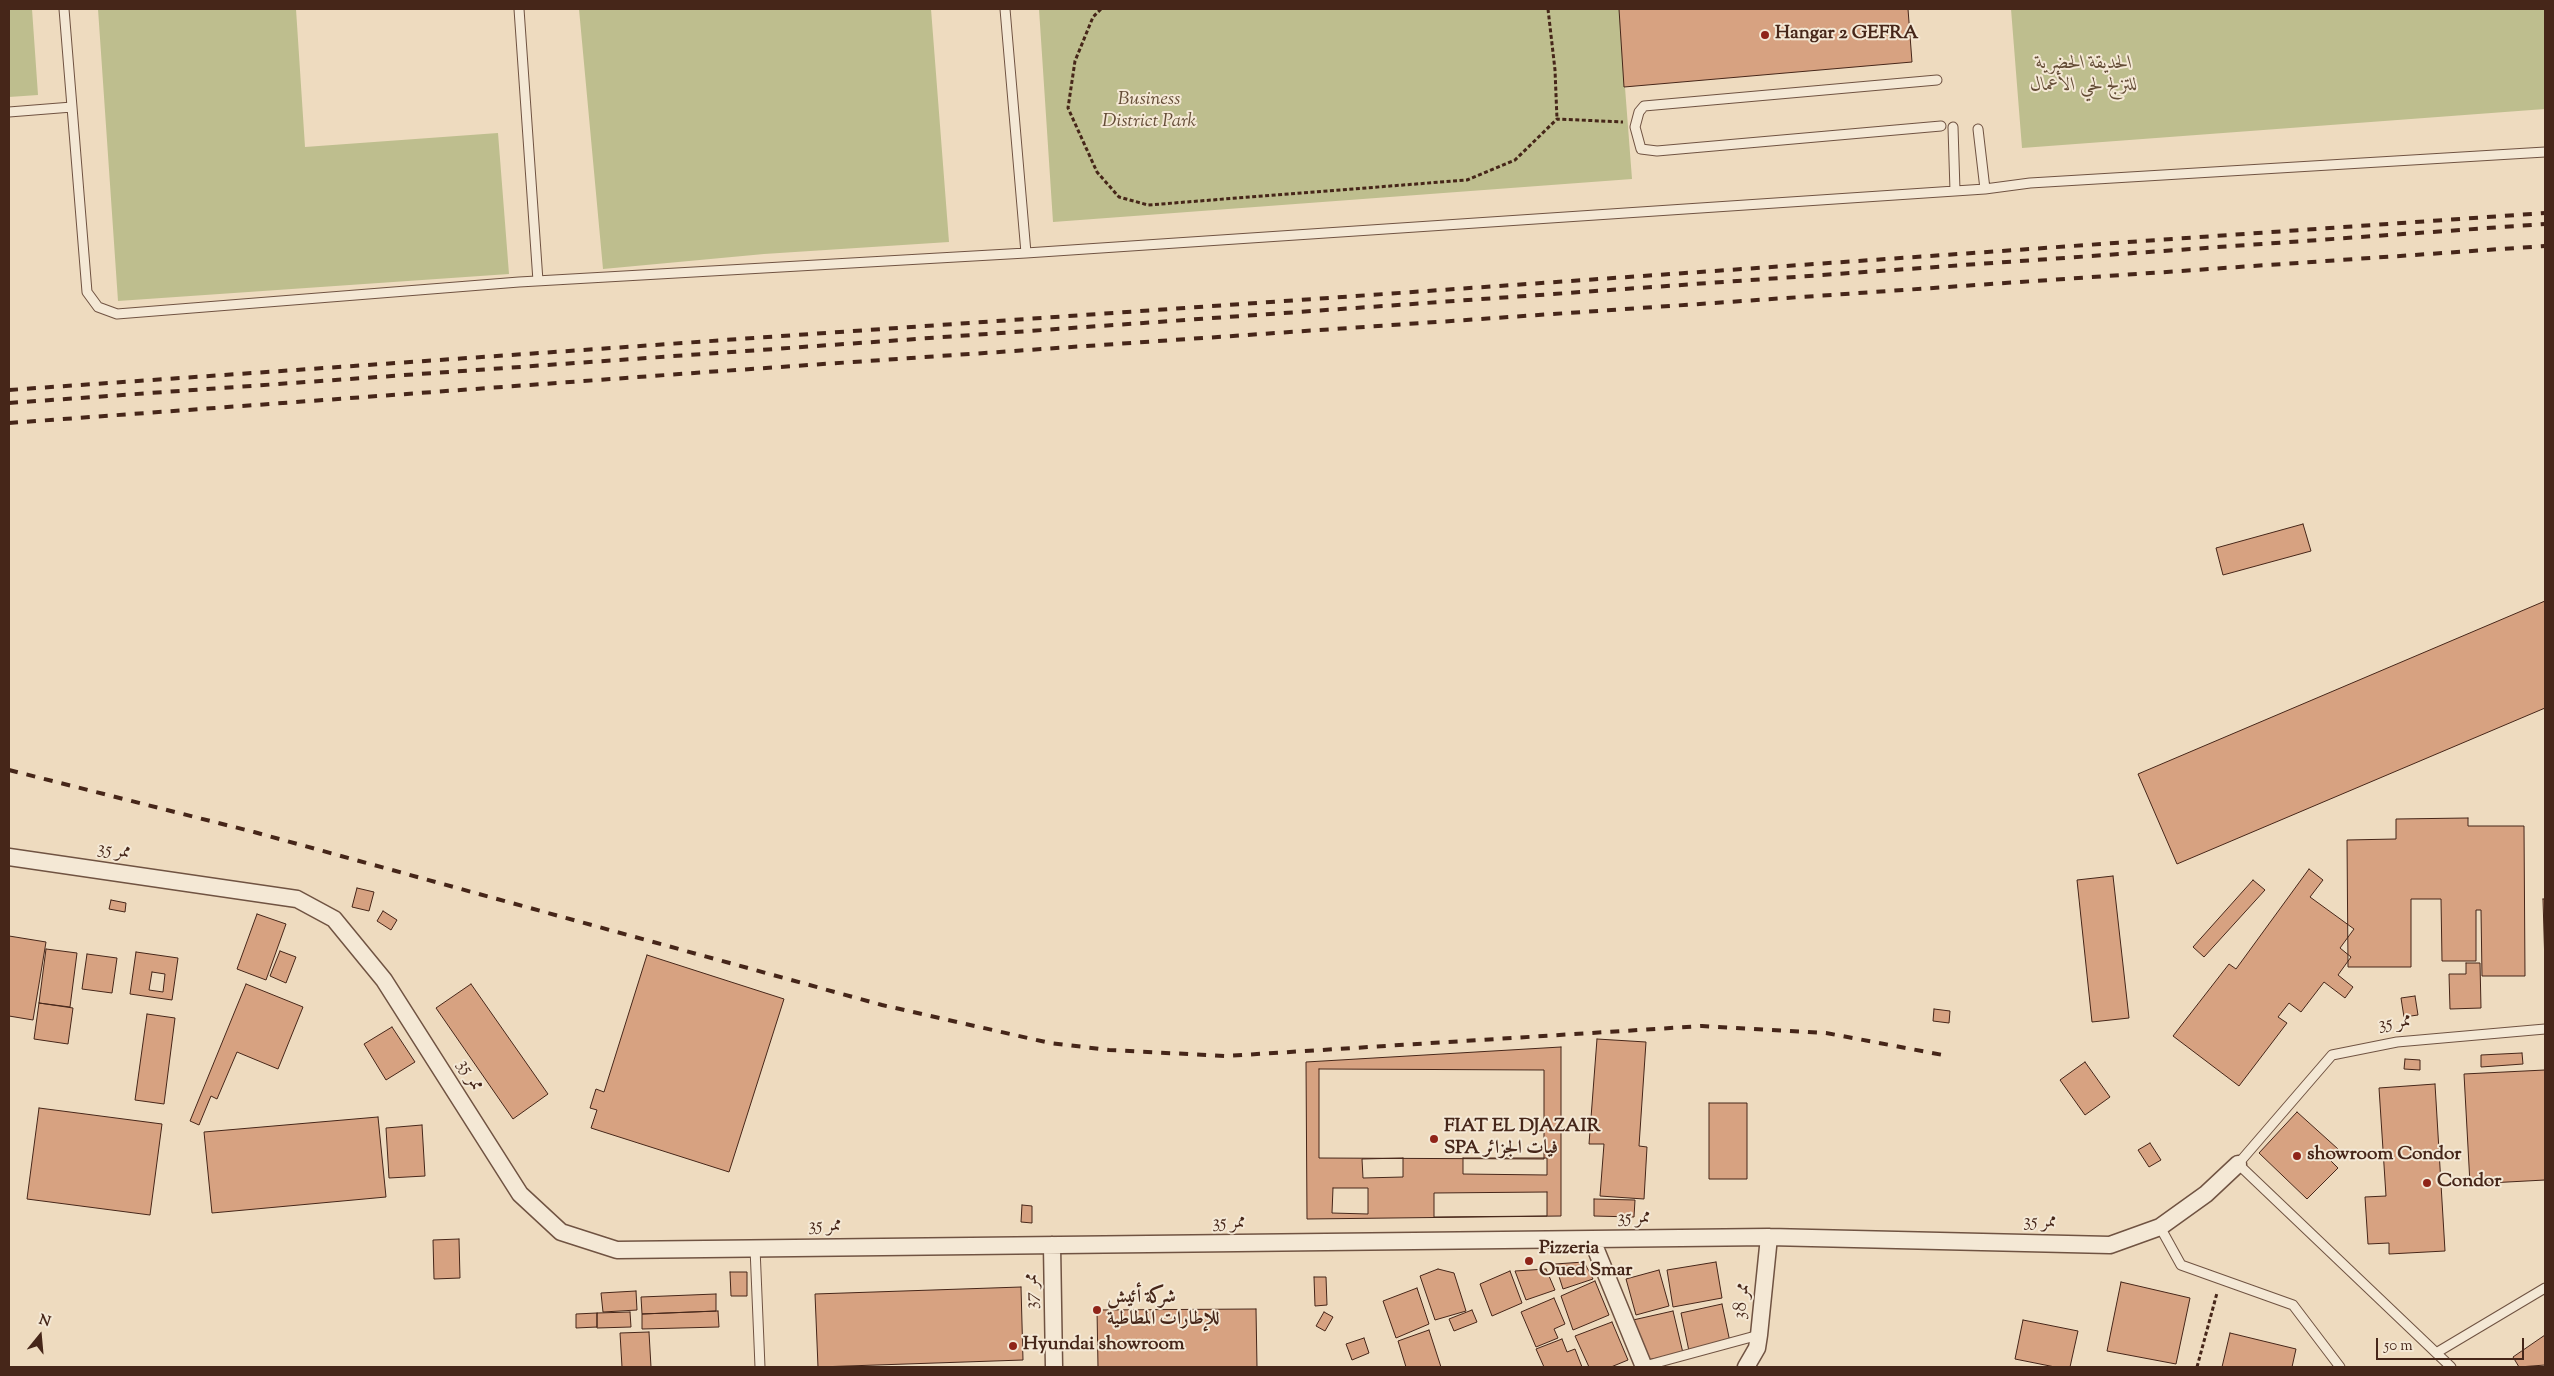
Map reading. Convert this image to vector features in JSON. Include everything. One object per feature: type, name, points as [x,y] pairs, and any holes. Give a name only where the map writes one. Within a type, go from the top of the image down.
[{"type":"street","name":"ممر 35","points":[[9,857],[297,899],[334,919],[384,980],[520,1194],[561,1232],[617,1250],[1769,1237],[2110,1245],[2160,1227],[2206,1194],[2238,1164]]},
{"type":"street","name":"ممر 38","points":[[1746,1367],[1757,1348],[1769,1237]]},
{"type":"street","points":[[1592,1240],[1643,1367]]},
{"type":"street","name":"ممر 37","points":[[1052,1245],[1054,1367]]},
{"type":"lane","points":[[64,9],[87,292],[98,307],[117,314],[538,281],[1026,252],[1985,188],[2030,183],[2545,152]]},
{"type":"lane","points":[[519,9],[538,281]]},
{"type":"lane","points":[[1005,9],[1026,252]]},
{"type":"lane","points":[[1937,80],[1644,106],[1635,127],[1641,150],[1657,151],[1941,126]]},
{"type":"lane","points":[[9,112],[72,107]]},
{"type":"lane","points":[[1953,127],[1955,190]]},
{"type":"lane","points":[[1978,129],[1985,188]]},
{"type":"lane","name":"ممر 35","points":[[2238,1164],[2332,1055],[2397,1042],[2545,1029]]},
{"type":"lane","points":[[2238,1164],[2450,1367]]},
{"type":"lane","points":[[2160,1227],[2182,1266],[2293,1306],[2340,1367]]},
{"type":"lane","points":[[756,1248],[760,1367]]},
{"type":"lane","points":[[2436,1353],[2545,1288]]},
{"type":"lane","points":[[1643,1367],[1759,1335]]},
{"type":"path","points":[[1101,9],[1093,17],[1075,62],[1068,108],[1097,172],[1119,197],[1148,205],[1467,180],[1515,160],[1557,119],[1636,123]]},
{"type":"path","points":[[1548,9],[1555,70],[1557,119]]},
{"type":"path","points":[[2197,1367],[2220,1280]]},
{"type":"green space","points":[[9,9],[32,9],[38,95],[9,97]]},
{"type":"green space","points":[[98,9],[296,9],[305,147],[498,133],[509,274],[118,301]]},
{"type":"green space","points":[[579,9],[931,9],[949,242],[764,254],[603,269]]},
{"type":"green space","name":"Business District Park","points":[[1039,9],[1619,9],[1632,179],[1053,222]]},
{"type":"green space","name":"الحديقة الحضرية للتزلج لحي الأعمال","points":[[2011,9],[2545,9],[2545,109],[2022,148]]},
{"type":"building","name":"Hangar 2 GEFRA","points":[[1619,9],[1908,9],[1912,62],[1624,87]]},
{"type":"building","points":[[2303,524],[2311,551],[2223,575],[2216,548]]},
{"type":"building","points":[[2545,601],[2545,708],[2177,864],[2138,774]]},
{"type":"building","points":[[2468,818],[2468,826],[2524,826],[2525,976],[2482,976],[2481,910],[2476,910],[2476,961],[2442,961],[2441,899],[2411,899],[2411,967],[2348,967],[2347,840],[2396,839],[2396,819]]},
{"type":"building","points":[[2309,869],[2323,880],[2310,897],[2354,929],[2340,948],[2351,957],[2338,975],[2353,987],[2345,998],[2324,982],[2301,1012],[2289,1003],[2278,1017],[2287,1023],[2239,1086],[2173,1036],[2229,964],[2236,969]]},
{"type":"building","points":[[2113,876],[2129,1018],[2092,1022],[2077,880]]},
{"type":"building","points":[[2253,880],[2265,890],[2204,957],[2193,947]]},
{"type":"building","points":[[357,888],[374,892],[369,911],[352,907]]},
{"type":"building","points":[[2543,899],[2545,899],[2545,966]]},
{"type":"building","points":[[111,900],[126,903],[125,912],[109,909]]},
{"type":"building","points":[[383,911],[397,920],[391,930],[377,921]]},
{"type":"building","points":[[257,914],[286,924],[266,980],[237,969]]},
{"type":"building","points":[[9,936],[46,942],[33,1020],[9,1016]]},
{"type":"building","points":[[46,949],[77,953],[70,1007],[39,1003]]},
{"type":"building","points":[[280,951],[296,957],[286,983],[270,976]]},
{"type":"building","points":[[136,952],[178,958],[172,1000],[130,994]]},
{"type":"building","points":[[87,954],[117,958],[112,993],[82,989]]},
{"type":"building","points":[[647,955],[784,999],[729,1172],[591,1128],[597,1110],[590,1108],[596,1089],[604,1092]]},
{"type":"building","points":[[2466,963],[2480,963],[2481,1008],[2450,1009],[2449,974],[2466,974]]},
{"type":"building","points":[[152,972],[165,974],[163,992],[149,990]]},
{"type":"building","points":[[246,984],[303,1007],[278,1069],[237,1052],[217,1099],[211,1096],[199,1125],[190,1121]]},
{"type":"building","points":[[471,984],[548,1094],[513,1119],[436,1008]]},
{"type":"building","points":[[2415,996],[2418,1015],[2404,1017],[2401,998]]},
{"type":"building","points":[[39,1003],[73,1008],[68,1044],[34,1039]]},
{"type":"building","points":[[1934,1009],[1950,1011],[1949,1023],[1933,1021]]},
{"type":"building","points":[[147,1014],[175,1018],[164,1104],[135,1100]]},
{"type":"building","points":[[392,1027],[415,1062],[386,1080],[364,1044]]},
{"type":"building","points":[[1597,1039],[1646,1042],[1639,1146],[1647,1147],[1644,1199],[1600,1196],[1604,1144],[1589,1144]]},
{"type":"building","name":"FIAT EL DJAZAIR SPA فيات الجزائر","points":[[1561,1047],[1561,1216],[1307,1219],[1306,1062]]},
{"type":"building","points":[[2522,1053],[2523,1064],[2481,1067],[2481,1055]]},
{"type":"building","points":[[2405,1059],[2420,1060],[2420,1070],[2404,1069]]},
{"type":"building","points":[[2085,1062],[2110,1097],[2085,1115],[2060,1080]]},
{"type":"building","points":[[1319,1069],[1544,1070],[1544,1159],[1319,1158]]},
{"type":"building","points":[[2545,1070],[2545,1180],[2470,1184],[2464,1074]]},
{"type":"building","points":[[2435,1084],[2445,1251],[2389,1254],[2389,1243],[2368,1244],[2365,1197],[2386,1196],[2379,1088]]},
{"type":"building","points":[[1709,1103],[1747,1103],[1747,1179],[1709,1179]]},
{"type":"building","points":[[39,1108],[162,1124],[150,1215],[27,1199]]},
{"type":"building","name":"showroom Condor","points":[[2297,1112],[2338,1149],[2328,1158],[2338,1168],[2307,1199],[2259,1153]]},
{"type":"building","points":[[378,1117],[386,1197],[212,1213],[204,1132]]},
{"type":"building","points":[[422,1125],[425,1176],[389,1178],[386,1128]]},
{"type":"building","points":[[2150,1143],[2161,1160],[2149,1167],[2138,1150]]},
{"type":"building","points":[[1403,1158],[1403,1177],[1363,1178],[1362,1159]]},
{"type":"building","points":[[1463,1158],[1547,1158],[1547,1175],[1463,1174]]},
{"type":"building","points":[[1333,1188],[1368,1188],[1368,1214],[1332,1213]]},
{"type":"building","points":[[1547,1192],[1547,1216],[1434,1217],[1434,1193]]},
{"type":"building","points":[[1594,1199],[1635,1200],[1634,1217],[1594,1216]]},
{"type":"building","points":[[1022,1205],[1032,1206],[1032,1223],[1021,1222]]},
{"type":"building","points":[[459,1239],[460,1278],[434,1279],[433,1240]]},
{"type":"building","points":[[1584,1262],[1593,1279],[1563,1289],[1555,1264]]},
{"type":"building","points":[[1716,1262],[1722,1298],[1673,1307],[1667,1270]]},
{"type":"building","points":[[1438,1269],[1454,1273],[1466,1311],[1435,1320],[1420,1276]]},
{"type":"building","points":[[1546,1269],[1555,1290],[1526,1300],[1515,1271]]},
{"type":"building","points":[[1659,1270],[1669,1306],[1636,1315],[1626,1279]]},
{"type":"building","points":[[1510,1271],[1522,1303],[1492,1316],[1480,1284]]},
{"type":"building","points":[[730,1272],[747,1272],[747,1296],[731,1296]]},
{"type":"building","points":[[1314,1277],[1326,1277],[1327,1305],[1315,1306]]},
{"type":"building","points":[[1595,1281],[1609,1315],[1573,1330],[1561,1296]]},
{"type":"building","points":[[2121,1282],[2190,1298],[2176,1364],[2107,1351]]},
{"type":"building","points":[[1021,1287],[1023,1360],[818,1367],[815,1294]]},
{"type":"building","points":[[1417,1288],[1429,1324],[1396,1338],[1383,1301]]},
{"type":"building","points":[[636,1291],[637,1310],[603,1312],[601,1293]]},
{"type":"building","points":[[716,1294],[716,1311],[642,1314],[641,1297]]},
{"type":"building","points":[[1554,1298],[1565,1324],[1554,1329],[1558,1338],[1536,1347],[1521,1312]]},
{"type":"building","points":[[1722,1304],[1730,1342],[1689,1351],[1681,1313]]},
{"type":"building","points":[[1256,1309],[1257,1367],[1098,1367],[1097,1310]]},
{"type":"building","points":[[1472,1310],[1477,1322],[1454,1331],[1449,1319]]},
{"type":"building","points":[[718,1311],[719,1327],[642,1329],[642,1314]]},
{"type":"building","points":[[1673,1311],[1683,1353],[1647,1360],[1633,1320]]},
{"type":"building","points":[[630,1312],[631,1327],[597,1328],[597,1313]]},
{"type":"building","points":[[1324,1312],[1333,1317],[1325,1331],[1316,1326]]},
{"type":"building","points":[[597,1313],[597,1327],[576,1328],[576,1314]]},
{"type":"building","points":[[2023,1320],[2078,1331],[2070,1367],[2055,1367],[2015,1359]]},
{"type":"building","points":[[1612,1322],[1628,1360],[1611,1367],[1589,1367],[1575,1336]]},
{"type":"building","points":[[1429,1330],[1441,1367],[1406,1367],[1398,1341]]},
{"type":"building","points":[[649,1332],[651,1367],[622,1367],[620,1333]]},
{"type":"building","points":[[2230,1333],[2296,1349],[2292,1367],[2222,1367]]},
{"type":"building","points":[[2545,1335],[2545,1365],[2519,1367],[2513,1357]]},
{"type":"building","points":[[1364,1338],[1369,1353],[1352,1360],[1346,1344]]},
{"type":"building","points":[[1562,1339],[1567,1352],[1575,1349],[1582,1367],[1544,1367],[1536,1349]]},
{"type":"railway","points":[[9,390],[2545,213]]},
{"type":"railway","points":[[9,403],[2545,224]]},
{"type":"railway","points":[[9,423],[707,372],[2545,246]]},
{"type":"railway","points":[[9,770],[254,832],[882,1005],[1050,1043],[1109,1050],[1226,1056],[1702,1026],[1826,1033],[1943,1055]]},
{"type":"place","name":"Hangar 2 GEFRA","points":[[1765,35]]},
{"type":"place","name":"FIAT EL DJAZAIR SPA فيات الجزائر","points":[[1434,1139]]},
{"type":"place","name":"showroom Condor","points":[[2297,1156]]},
{"type":"place","name":"Condor","points":[[2427,1183]]},
{"type":"place","name":"Pizzeria Oued Smar","points":[[1529,1261]]},
{"type":"place","name":"شركة أئيش للإطارات المطاطية","points":[[1097,1310]]},
{"type":"place","name":"Hyundai showroom","points":[[1013,1346]]}]
